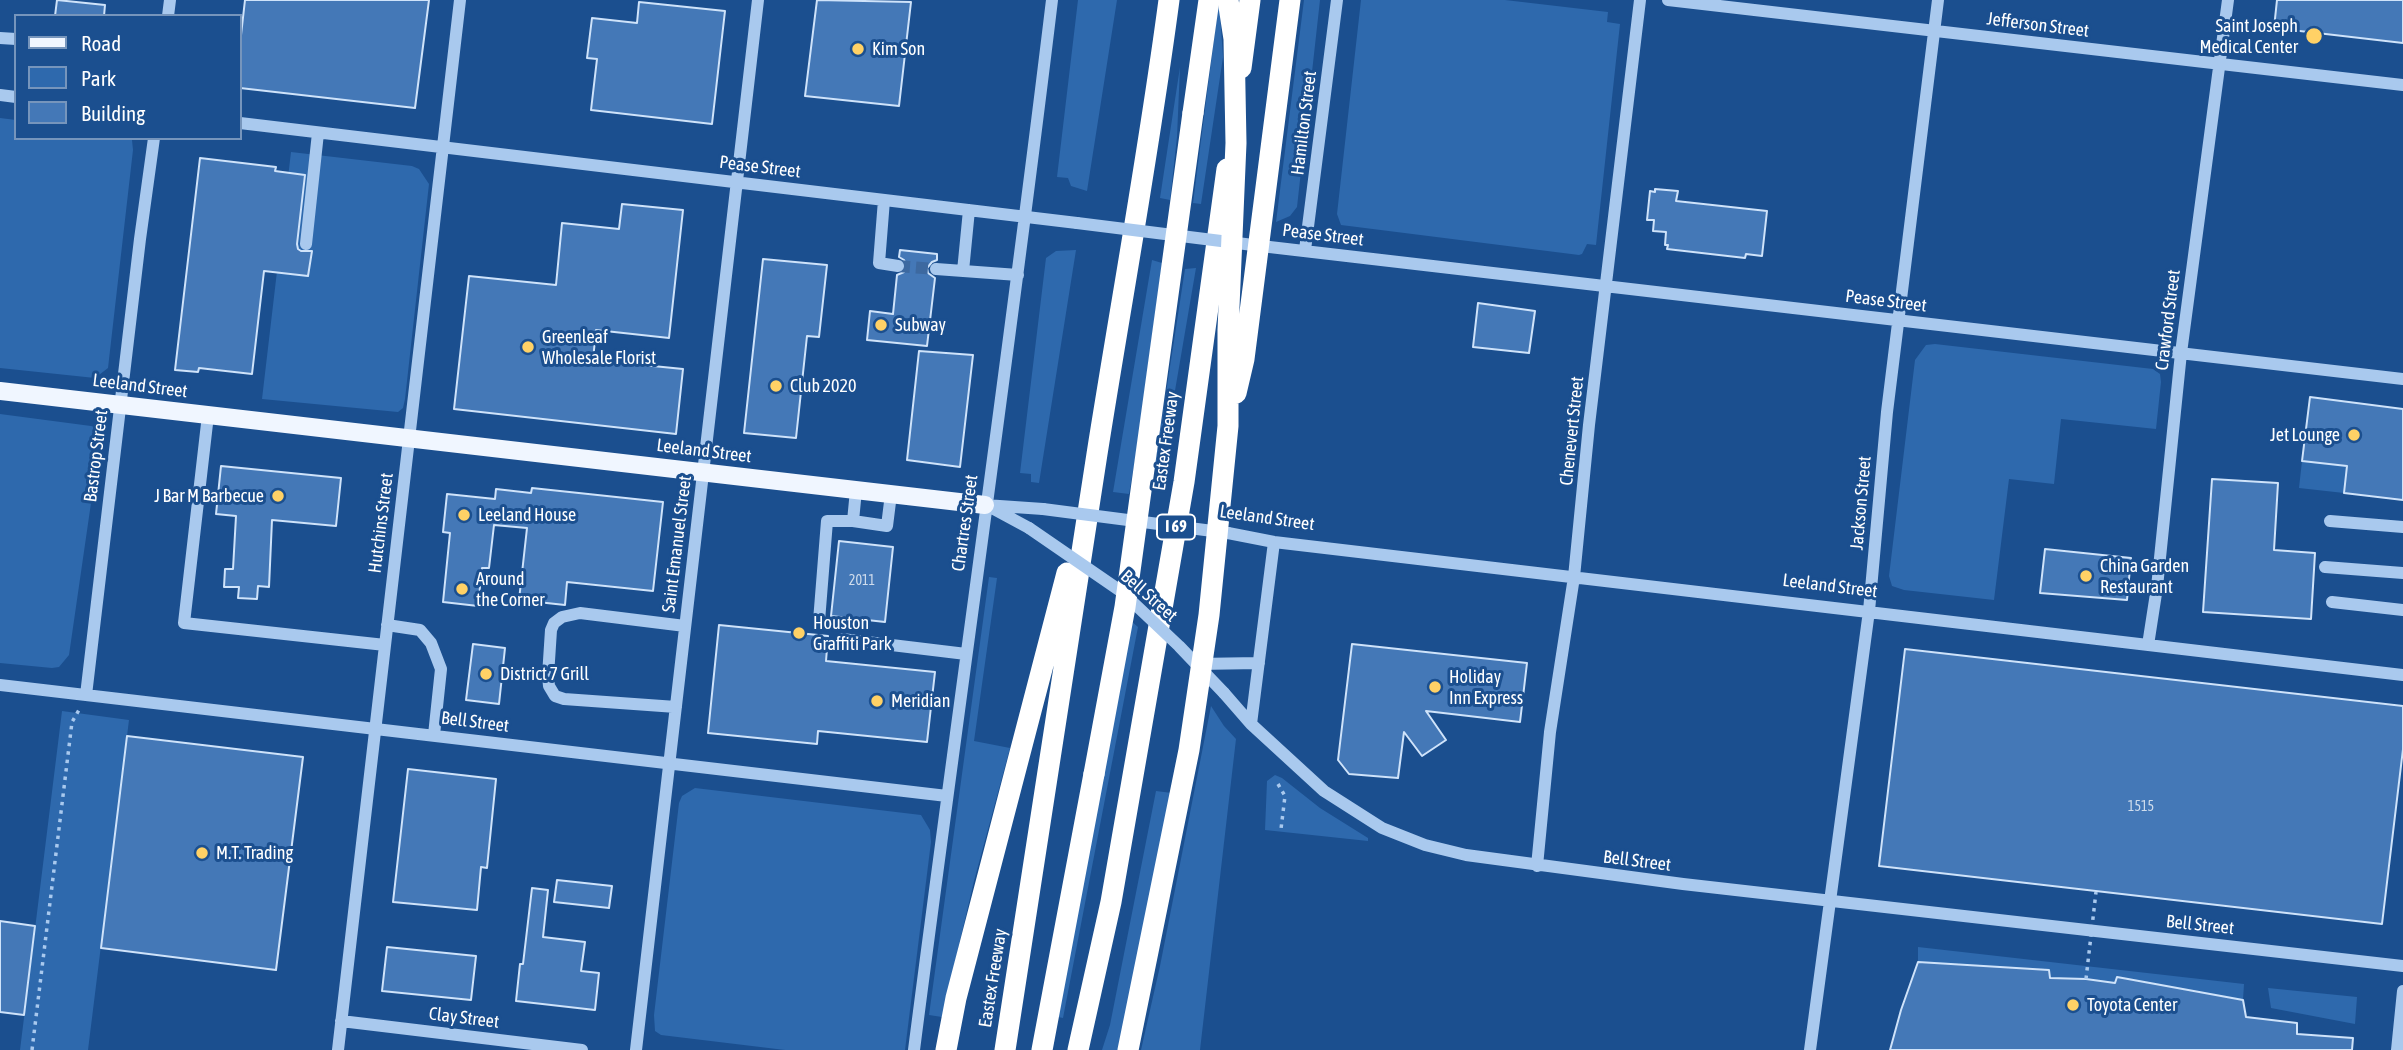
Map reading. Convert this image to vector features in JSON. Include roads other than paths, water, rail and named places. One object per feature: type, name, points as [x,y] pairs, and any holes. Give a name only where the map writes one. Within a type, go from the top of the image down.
[{"type":"highway","name":"Eastex Freeway","points":[[1005,1050],[1096,456],[1154,110],[1169,0]]},
{"type":"highway","points":[[1193,113],[1195,0]]},
{"type":"highway","points":[[1042,1050],[1125,607],[1209,0]]},
{"type":"highway","points":[[1128,1050],[1189,750],[1209,615],[1228,426],[1228,330],[1236,143],[1234,39],[1228,0]]},
{"type":"highway","name":"Eastex Freeway","points":[[1078,1050],[1111,902],[1184,482],[1250,0]]},
{"type":"highway","points":[[1228,426],[1244,359],[1290,0]]},
{"type":"highway","points":[[946,1050],[956,998],[1027,732],[1096,456]]},
{"type":"main road","name":"Leeland Street","points":[[0,391],[985,505]]},
{"type":"street","name":"Hutchins Street","points":[[338,1050],[460,0]]},
{"type":"street","name":"Saint Emanuel Street","points":[[636,1050],[758,0]]},
{"type":"street","name":"Chartres Street","points":[[914,1050],[985,505],[1026,217],[1052,0]]},
{"type":"street","name":"Hamilton Street","points":[[1305,250],[1338,0]]},
{"type":"street","name":"Chenevert Street","points":[[1537,866],[1554,699],[1566,639],[1574,577],[1589,425],[1640,0]]},
{"type":"street","name":"Jefferson Street","points":[[1668,0],[2403,85]]},
{"type":"street","name":"Jackson Street","points":[[1810,1050],[1869,611],[1898,320],[1938,0]]},
{"type":"street","name":"Crawford Street","points":[[2148,645],[2157,587],[2181,353],[2228,0]]},
{"type":"street","name":"Pease Street","points":[[242,123],[1261,246],[2403,379]]},
{"type":"street","points":[[306,244],[318,133]]},
{"type":"street","name":"Bastrop Street","points":[[86,695],[154,140]]},
{"type":"street","points":[[884,200],[879,263],[898,266]]},
{"type":"street","points":[[963,271],[968,210]]},
{"type":"street","points":[[936,269],[1018,275]]},
{"type":"street","points":[[208,415],[184,623],[385,645]]},
{"type":"street","points":[[853,521],[856,490]]},
{"type":"street","points":[[818,621],[827,521],[853,521],[887,526],[891,494]]},
{"type":"street","name":"Leeland Street","points":[[985,505],[1043,509],[1228,533],[1274,542],[2403,675]]},
{"type":"street","name":"Bell Street","points":[[985,505],[1029,528],[1122,592],[1197,664],[1251,724],[1324,790],[1382,828],[1425,845],[1466,855],[1537,866],[1830,902],[2403,966]]},
{"type":"street","points":[[2330,521],[2403,527]]},
{"type":"street","points":[[1251,724],[1274,542]]},
{"type":"street","points":[[2325,567],[2403,573]]},
{"type":"street","points":[[2332,602],[2403,610]]},
{"type":"street","points":[[676,707],[564,699],[555,696],[549,686],[548,676],[551,630],[554,623],[562,617],[580,613],[685,626]]},
{"type":"street","points":[[387,625],[420,630],[431,643],[441,669],[434,735]]},
{"type":"street","points":[[842,639],[965,654]]},
{"type":"street","points":[[1197,664],[1259,663]]},
{"type":"street","name":"Bell Street","points":[[0,685],[947,796]]},
{"type":"street","points":[[2397,1050],[2403,991]]},
{"type":"street","name":"Clay Street","points":[[341,1021],[487,1044],[582,1050]]},
{"type":"tunnel","points":[[898,266],[936,269]]},
{"type":"place","name":"Saint Joseph Medical Center","points":[[2314,36]]},
{"type":"place","name":"Kim Son","points":[[858,49]]},
{"type":"place","name":"Subway","points":[[881,325]]},
{"type":"place","name":"Greenleaf Wholesale Florist","points":[[528,347]]},
{"type":"place","name":"Club 2020","points":[[776,386]]},
{"type":"place","name":"Jet Lounge","points":[[2354,435]]},
{"type":"place","name":"J Bar M Barbecue","points":[[278,496]]},
{"type":"place","name":"Leeland House","points":[[464,515]]},
{"type":"place","name":"China Garden Restaurant","points":[[2086,576]]},
{"type":"place","name":"Around the Corner","points":[[462,589]]},
{"type":"place","name":"Houston Graffiti Park","points":[[799,633]]},
{"type":"place","name":"District 7 Grill","points":[[486,674]]},
{"type":"place","name":"Holiday Inn Express","points":[[1435,687]]},
{"type":"place","name":"Meridian","points":[[877,701]]},
{"type":"place","name":"M.T. Trading","points":[[202,853]]},
{"type":"place","name":"Toyota Center","points":[[2073,1005]]}]
